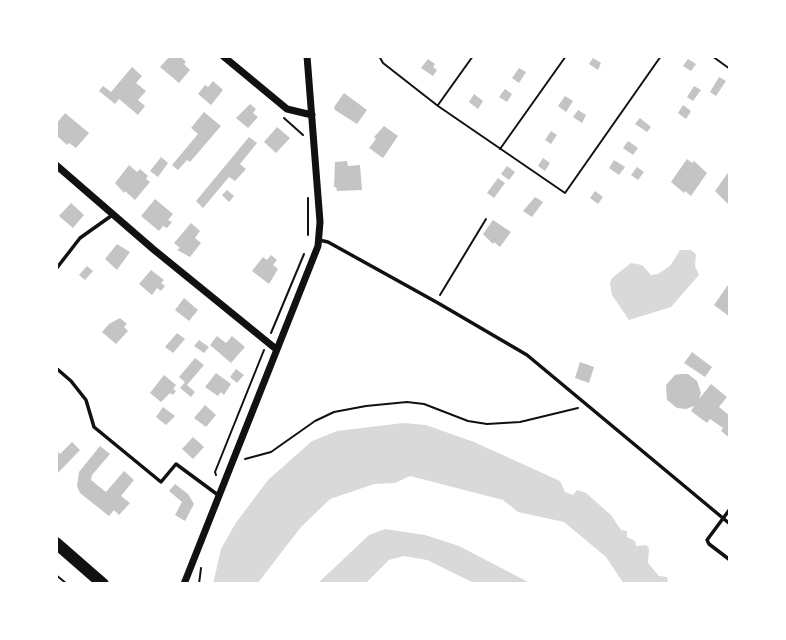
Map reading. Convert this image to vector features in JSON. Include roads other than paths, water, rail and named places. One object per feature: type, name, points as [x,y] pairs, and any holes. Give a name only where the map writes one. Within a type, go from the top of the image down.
[{"type":"main road","points":[[56,543],[103,584]]},
{"type":"street","points":[[223,56],[287,109],[312,115]]},
{"type":"street","points":[[184,584],[319,240],[320,222],[307,56]]},
{"type":"street","points":[[56,165],[276,349]]},
{"type":"lane","points":[[56,269],[80,238],[113,215]]},
{"type":"lane","points":[[319,240],[328,242],[527,355],[730,524]]},
{"type":"lane","points":[[56,368],[86,400],[94,427],[161,482],[176,464],[218,495]]},
{"type":"lane","points":[[730,509],[708,540],[709,544],[730,561]]}]
